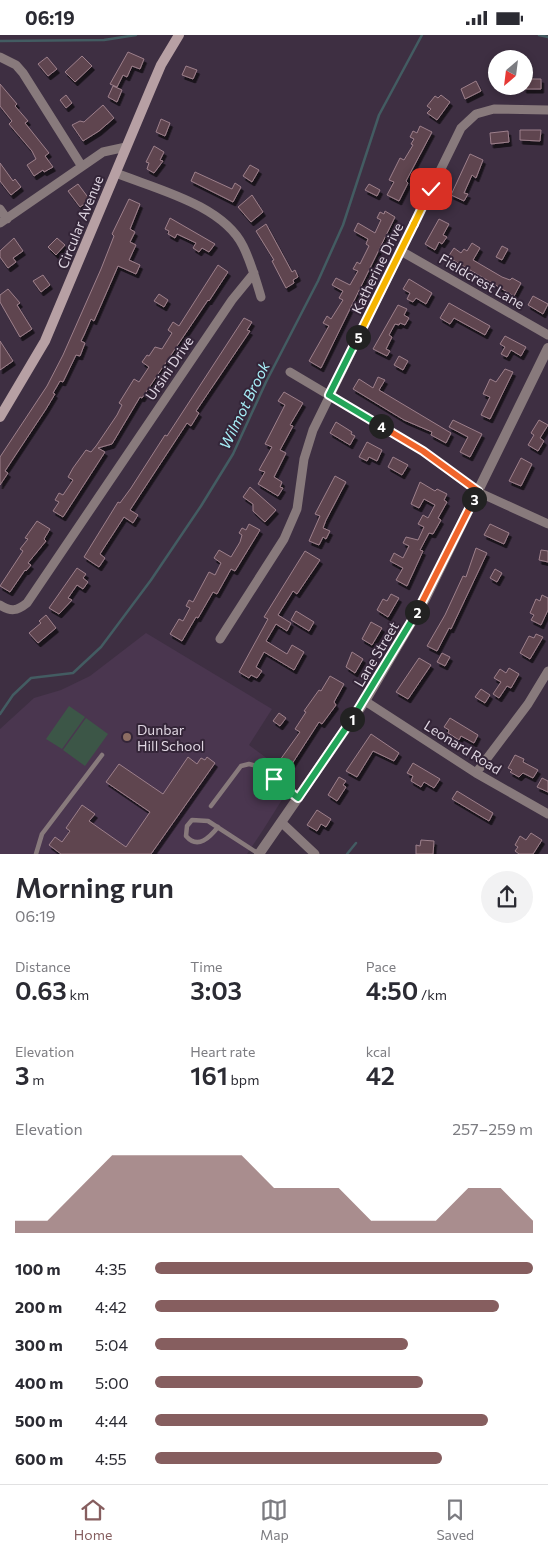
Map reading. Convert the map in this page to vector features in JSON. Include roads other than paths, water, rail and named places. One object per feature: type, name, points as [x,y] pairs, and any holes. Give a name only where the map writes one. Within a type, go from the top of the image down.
[{"type":"main road","name":"Circular Avenue","points":[[0,417],[45,341],[161,65],[179,35]]},
{"type":"street","points":[[0,57],[16,65],[81,165]]},
{"type":"street","name":"Katherine Drive","points":[[220,639],[287,531],[297,509],[304,459],[312,430],[461,128],[476,114],[494,109],[548,110]]},
{"type":"street","points":[[0,209],[3,221],[81,165],[103,152],[126,147]]},
{"type":"street","points":[[116,173],[201,207],[226,222],[243,245],[261,297]]},
{"type":"street","name":"Fieldcrest Lane","points":[[401,251],[548,335]]},
{"type":"street","name":"Ursini Drive","points":[[0,605],[8,611],[20,610],[28,603],[232,300],[254,273]]},
{"type":"street","name":"Lane Street","points":[[259,854],[365,701],[425,599],[548,348]]},
{"type":"street","points":[[290,372],[423,451],[478,491],[548,523]]},
{"type":"street","points":[[476,773],[528,704],[548,671]]},
{"type":"street","name":"Leonard Road","points":[[365,701],[476,773],[548,814]]},
{"type":"street","points":[[281,822],[315,854]]},
{"type":"lane","points":[[36,854],[42,833],[102,755]]},
{"type":"lane","points":[[211,806],[241,766],[249,764],[257,766],[298,798]]},
{"type":"lane","points":[[218,827],[209,839],[202,841],[195,842],[186,836],[187,826],[192,820],[208,821],[218,827],[259,854]]},
{"type":"waterway","points":[[0,41],[104,40],[136,35]]},
{"type":"waterway","name":"Wilmot Brook","points":[[0,714],[13,695],[31,678],[73,673],[101,647],[151,580],[201,506],[233,454],[266,382],[318,281],[343,225],[379,115],[422,35]]},
{"type":"waterway","name":"Wilmot Brook","points":[[539,35],[548,37]]},
{"type":"waterway","points":[[347,854],[356,843]]},
{"type":"place","name":"Dunbar Hill School","points":[[127,737]]}]
